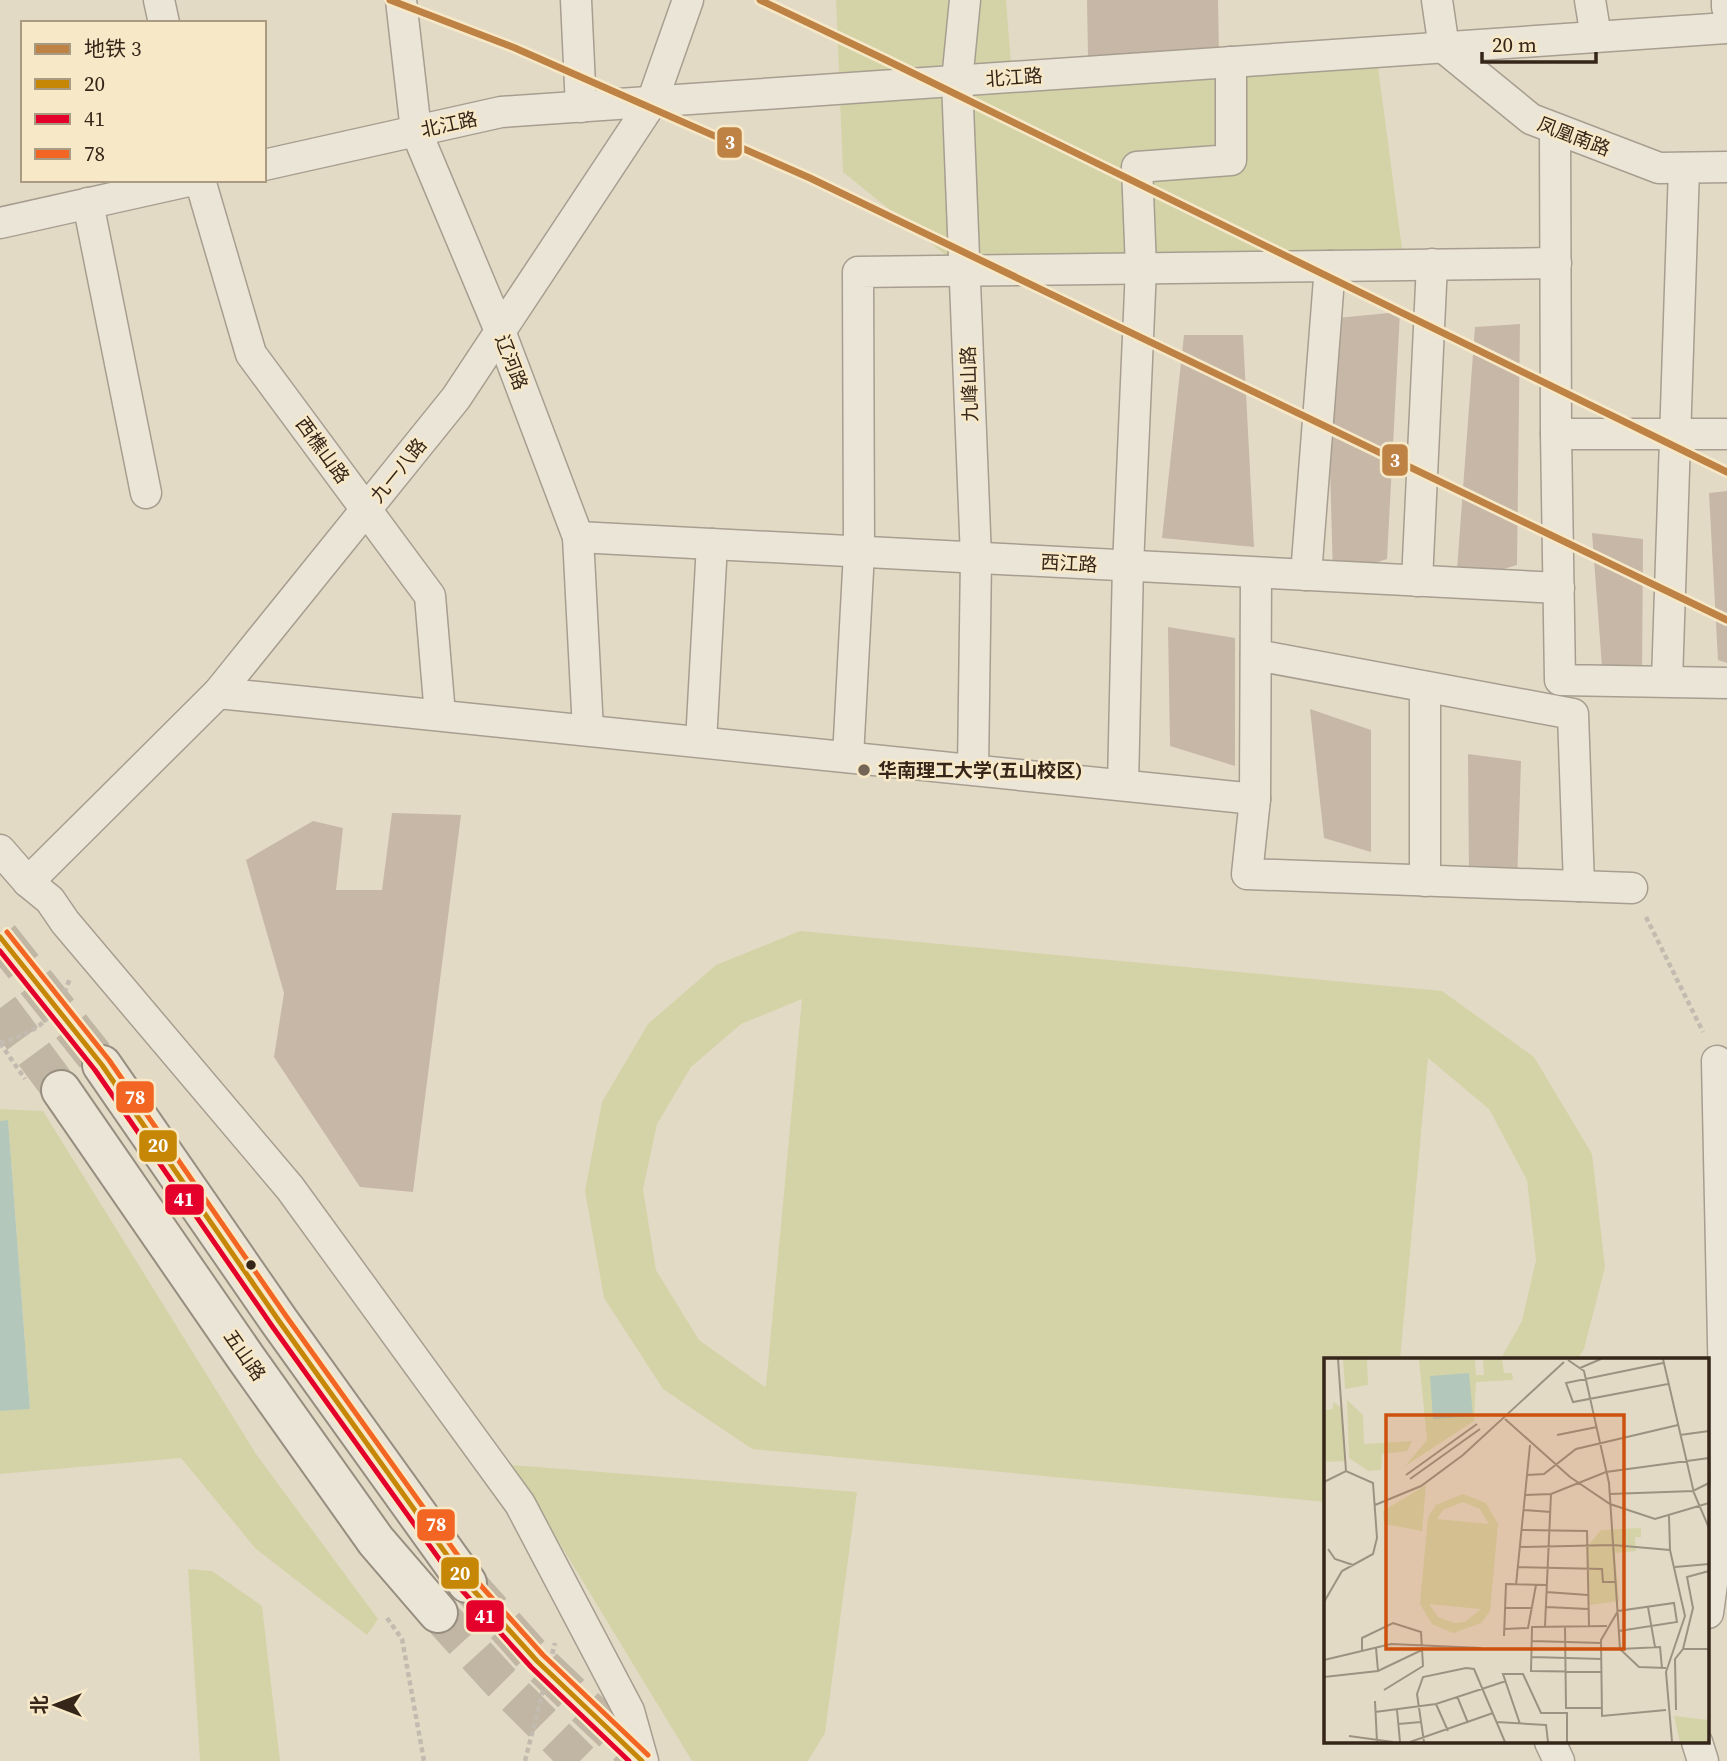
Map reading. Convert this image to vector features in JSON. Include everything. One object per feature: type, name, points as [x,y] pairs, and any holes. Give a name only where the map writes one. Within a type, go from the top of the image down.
[{"type":"main road","points":[[102,1065],[272,1311],[467,1583]]},
{"type":"main road","name":"五山路","points":[[61,1090],[368,1530],[438,1613]]},
{"type":"street","points":[[159,0],[164,21]]},
{"type":"street","name":"辽河路","points":[[401,0],[416,131],[500,331],[578,537],[588,730]]},
{"type":"street","points":[[576,0],[581,107]]},
{"type":"street","name":"九一八路","points":[[28,882],[218,692],[456,398],[652,102],[688,0]]},
{"type":"street","name":"九峰山路","points":[[965,0],[957,81],[976,558],[973,769]]},
{"type":"street","points":[[1437,0],[1444,48]]},
{"type":"street","points":[[1590,0],[1596,37]]},
{"type":"street","points":[[1727,0],[1727,7]]},
{"type":"street","name":"北江路","points":[[266,164],[501,112],[1727,28]]},
{"type":"street","name":"凤凰南路","points":[[1444,48],[1531,119],[1659,168],[1727,167]]},
{"type":"street","points":[[1123,785],[1128,566],[1141,268],[1137,167],[1231,160],[1231,62]]},
{"type":"street","points":[[1555,129],[1560,680],[1727,683]]},
{"type":"street","points":[[1667,681],[1684,168]]},
{"type":"street","points":[[0,223],[184,182]]},
{"type":"street","name":"西樵山路","points":[[201,182],[251,354],[430,596],[440,715]]},
{"type":"street","points":[[88,203],[146,493]]},
{"type":"street","points":[[848,757],[859,552],[858,272],[1556,263]]},
{"type":"street","points":[[1417,581],[1432,264]]},
{"type":"street","points":[[1306,575],[1330,266]]},
{"type":"street","points":[[1556,434],[1727,434]]},
{"type":"street","name":"西江路","points":[[578,537],[1559,588]]},
{"type":"street","points":[[701,742],[712,544]]},
{"type":"street","points":[[1256,573],[1255,799],[1247,874],[1632,888]]},
{"type":"street","points":[[1256,655],[1573,714],[1578,886]]},
{"type":"street","points":[[1425,687],[1425,881]]},
{"type":"street","points":[[218,692],[1255,799]]},
{"type":"street","points":[[0,850],[28,882],[51,900],[65,922],[290,1188],[520,1504],[629,1711],[643,1761]]},
{"type":"street","points":[[1710,1594],[1722,1483],[1717,1061]]},
{"type":"street","points":[[1551,1744],[1559,1761]]},
{"type":"street","points":[[1699,1744],[1703,1761]]},
{"type":"path","points":[[1632,888],[1717,1061]]},
{"type":"path","points":[[0,1042],[25,1035],[47,1020],[62,999],[71,974],[72,947],[65,922]]},
{"type":"path","points":[[525,1761],[568,1595]]},
{"type":"green space","points":[[836,0],[1006,0],[1011,65],[1374,37],[1403,256],[974,278],[843,172]]},
{"type":"green space","points":[[800,931],[1442,991],[1534,1057],[1592,1154],[1605,1267],[1584,1349],[1578,1358],[1501,1358],[1522,1321],[1536,1260],[1527,1180],[1489,1109],[1428,1058],[1400,1358],[1324,1358],[1324,1502],[752,1449],[663,1389],[604,1298],[585,1191],[602,1102],[648,1024],[716,965]],"holes":[[[802,999],[765,1387],[699,1340],[656,1270],[643,1189],[657,1124],[691,1067],[741,1024]]]},
{"type":"green space","points":[[0,1109],[43,1111],[256,1454],[378,1619],[367,1635],[256,1549],[181,1458],[0,1474],[0,1411],[30,1408],[8,1121],[0,1121]]},
{"type":"green space","points":[[512,1465],[857,1492],[825,1733],[808,1761],[692,1761]]},
{"type":"green space","points":[[188,1569],[212,1571],[262,1606],[280,1761],[200,1761]]},
{"type":"shaded area","points":[[8,1120],[30,1409],[0,1411],[0,1121]]},
{"type":"building","points":[[1087,0],[1218,0],[1219,54],[1088,57]]},
{"type":"building","points":[[1400,312],[1387,559],[1333,577],[1326,319]]},
{"type":"building","points":[[1520,324],[1517,565],[1456,583],[1475,327]]},
{"type":"building","points":[[1184,335],[1243,335],[1254,547],[1162,538]]},
{"type":"building","points":[[1727,491],[1727,663],[1718,660],[1709,493]]},
{"type":"building","points":[[1592,533],[1643,539],[1642,681],[1603,680]]},
{"type":"building","points":[[1168,627],[1235,638],[1235,766],[1170,746]]},
{"type":"building","points":[[1310,709],[1371,730],[1371,852],[1324,838]]},
{"type":"building","points":[[1468,754],[1521,761],[1517,884],[1469,882]]},
{"type":"building","points":[[392,813],[461,815],[413,1192],[360,1187],[274,1057],[284,993],[246,860],[313,821],[343,828],[336,890],[382,890]]},
{"type":"tunnel","points":[[0,937],[102,1065]]},
{"type":"tunnel","points":[[0,1008],[61,1090]]},
{"type":"tunnel","points":[[467,1583],[537,1661],[642,1761]]},
{"type":"tunnel","points":[[438,1613],[500,1681],[580,1761]]},
{"type":"metro line","name":"3","points":[[390,0],[515,48],[810,178],[1727,620]]},
{"type":"metro line","name":"3","points":[[760,0],[1727,472]]},
{"type":"transit line","name":"78","points":[[7,932],[109,1060],[286,1316],[474,1578],[543,1655],[648,1755]]},
{"type":"transit line","name":"20","points":[[0,937],[102,1065],[279,1321],[467,1583],[537,1661],[642,1761]]},
{"type":"transit line","name":"41","points":[[0,951],[95,1070],[272,1326],[460,1588],[531,1667],[629,1761]]},
{"type":"place","name":"华南理工大学(五山校区)","points":[[864,770]]}]
